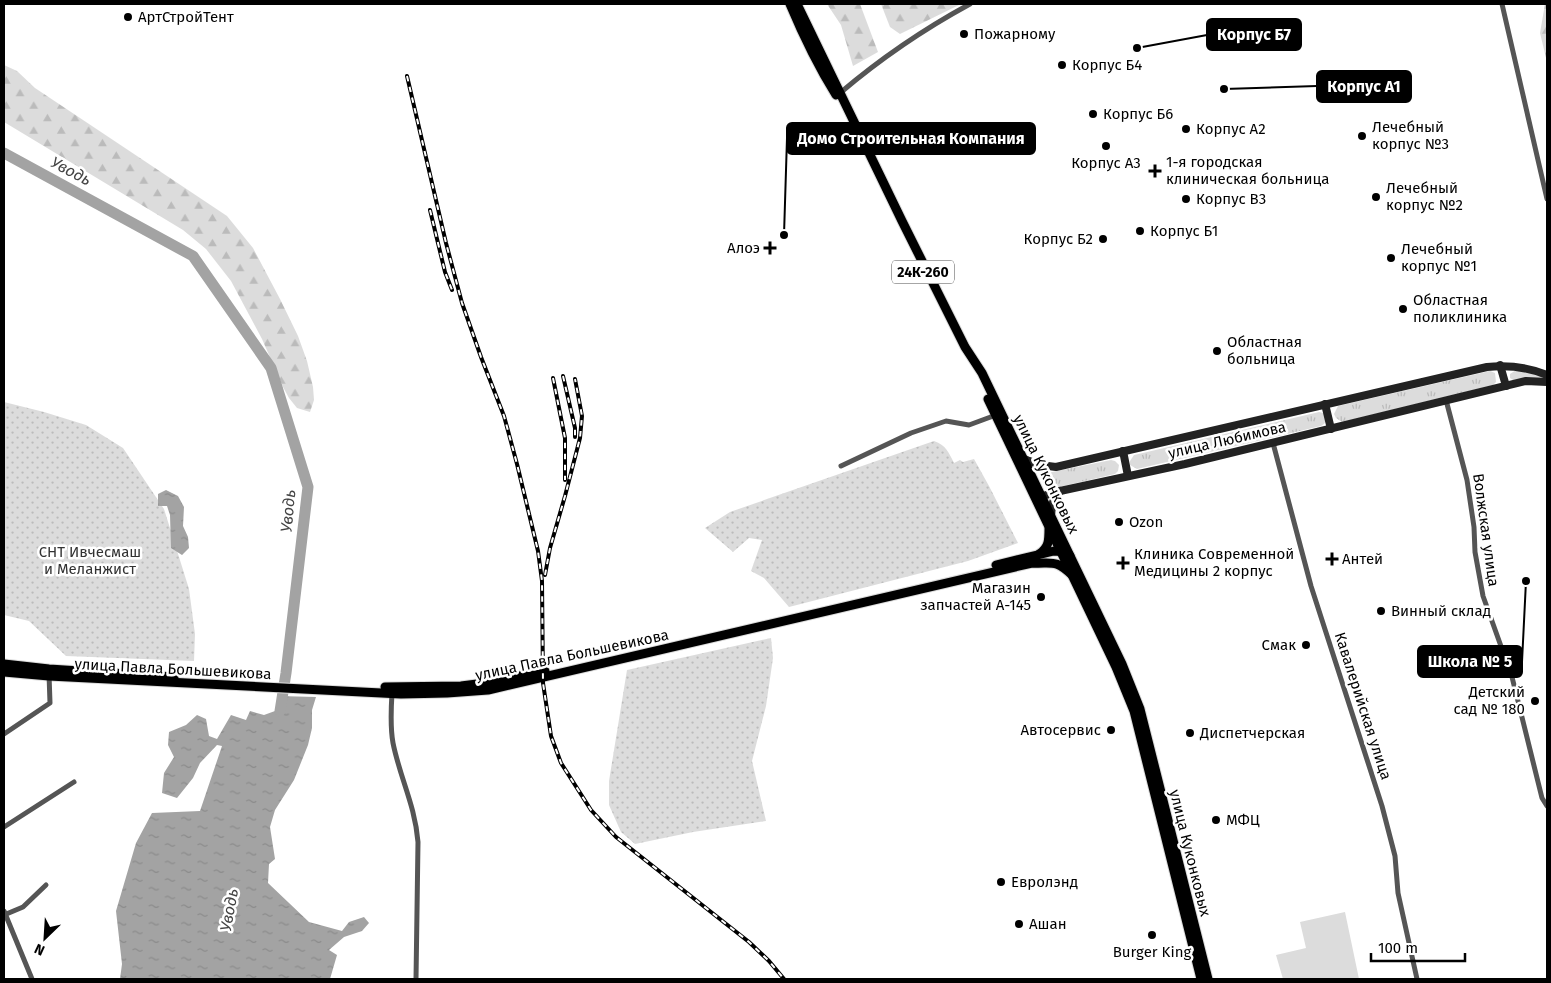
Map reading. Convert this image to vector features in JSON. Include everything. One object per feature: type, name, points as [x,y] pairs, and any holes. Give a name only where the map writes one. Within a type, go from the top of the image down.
[{"type":"main road","name":"улица Куконковых","points":[[790,4],[824,77],[838,94],[965,347],[982,373],[1024,459],[1039,497]]},
{"type":"main road","name":"улица Куконковых","points":[[797,4],[864,155],[1039,497],[1050,521],[1060,551],[1116,667],[1134,711],[1201,979]]},
{"type":"main road","name":"улица Любимова","points":[[1024,459],[1040,465],[1056,467],[1484,367],[1500,365],[1524,367],[1547,375]]},
{"type":"main road","points":[[1500,365],[1506,386]]},
{"type":"main road","name":"улица Любимова","points":[[1039,497],[1332,429],[1526,381],[1547,382]]},
{"type":"main road","points":[[1325,404],[1332,429]]},
{"type":"main road","points":[[1123,451],[1128,476]]},
{"type":"main road","points":[[1032,559],[1045,550],[1047,546],[1052,503],[1060,491]]},
{"type":"main road","name":"улица Куконковых","points":[[1050,521],[1058,531],[1119,656],[1140,709],[1208,979]]},
{"type":"main road","points":[[1058,531],[1061,541],[1060,551]]},
{"type":"main road","points":[[1032,559],[1053,556],[1060,551],[1067,552],[1070,556]]},
{"type":"main road","name":"улица Павла Большевикова","points":[[4,672],[392,690],[461,686],[533,674],[1032,559],[1052,562],[1061,566],[1072,575]]},
{"type":"main road","name":"улица Павла Большевикова","points":[[4,664],[49,673]]},
{"type":"street","points":[[838,94],[942,19],[970,4]]},
{"type":"street","points":[[1502,4],[1547,199]]},
{"type":"street","name":"Волжская улица","points":[[1446,400],[1467,480],[1474,527],[1475,552],[1483,596],[1512,677],[1542,798],[1547,806]]},
{"type":"street","points":[[841,466],[910,433],[946,421],[969,425],[996,415]]},
{"type":"street","name":"Кавалерийская улица","points":[[1273,443],[1310,586],[1382,806],[1394,856],[1398,892],[1417,979]]},
{"type":"street","points":[[4,734],[50,703],[49,673]]},
{"type":"street","points":[[392,690],[391,728],[393,744],[414,812],[418,842],[416,979]]},
{"type":"street","points":[[4,827],[74,782]]},
{"type":"street","points":[[32,979],[4,914],[23,907],[46,885]]},
{"type":"green space","points":[[827,4],[860,4],[878,52],[853,66],[841,25]]},
{"type":"green space","points":[[881,4],[961,4],[900,34],[890,27]]},
{"type":"green space","points":[[1545,4],[1547,4],[1547,62],[1540,33]]},
{"type":"green space","points":[[4,65],[17,71],[35,88],[227,216],[253,248],[298,336],[307,361],[313,387],[314,400],[310,412],[297,408],[289,398],[262,339],[231,281],[206,249],[183,230],[4,122]]},
{"type":"green space","points":[[1516,370],[1530,372],[1545,378],[1513,380],[1510,378],[1510,374]]},
{"type":"green space","points":[[1490,371],[1495,373],[1496,382],[1493,385],[1342,422],[1334,414],[1338,406]]},
{"type":"green space","name":"СНТ Ивчесмаш и Меланжист","points":[[4,402],[86,425],[123,448],[164,509],[189,589],[195,634],[194,661],[66,656],[29,621],[4,615]]},
{"type":"green space","points":[[1319,412],[1323,413],[1327,419],[1321,426],[1137,469],[1130,465],[1134,455]]},
{"type":"green space","points":[[934,441],[944,447],[954,463],[960,460],[963,462],[974,459],[1018,543],[968,561],[789,607],[764,578],[751,571],[762,540],[749,538],[733,552],[705,528],[730,512]]},
{"type":"green space","points":[[1111,460],[1119,465],[1118,471],[1115,474],[1055,488],[1046,488],[1042,481],[1043,477],[1052,472]]},
{"type":"green space","points":[[771,638],[773,658],[766,706],[752,761],[766,821],[693,832],[635,844],[621,832],[609,805],[609,781],[627,670]]},
{"type":"green space","points":[[1345,912],[1359,979],[1283,979],[1276,955],[1306,948],[1300,922]]},
{"type":"water","points":[[166,490],[178,496],[184,507],[183,526],[188,537],[189,548],[182,555],[171,548],[170,515],[167,506],[158,506],[158,494]]},
{"type":"water","points":[[279,696],[316,697],[312,710],[312,728],[308,745],[294,780],[275,810],[270,827],[275,859],[269,864],[268,883],[309,922],[342,931],[349,922],[364,917],[369,923],[362,931],[344,937],[329,950],[337,955],[330,979],[120,979],[122,964],[116,911],[136,843],[152,813],[200,811],[222,746],[217,745],[200,763],[193,778],[177,798],[162,793],[164,773],[174,757],[168,745],[169,732],[186,725],[197,715],[206,719],[209,736],[217,739],[231,715],[246,720],[250,711],[264,715],[275,711]]},
{"type":"waterway","name":"Уводь","points":[[4,153],[193,256],[271,368],[308,487],[280,711]]},
{"type":"railway","points":[[407,76],[462,303],[504,416],[538,551],[542,581],[543,683],[551,736],[561,763],[591,810],[616,837],[749,942],[784,979]]},
{"type":"railway","points":[[430,210],[445,272],[452,290]]},
{"type":"railway","points":[[563,376],[575,428],[575,437]]},
{"type":"railway","points":[[553,378],[565,438],[565,480]]},
{"type":"railway","points":[[545,575],[550,548],[580,438],[582,416],[575,379]]},
{"type":"place","name":"АртСтройТент","points":[[128,17]]},
{"type":"place","name":"Пожарному","points":[[964,34]]},
{"type":"place","name":"Корпус Б7","points":[[1137,48]]},
{"type":"place","name":"Корпус Б4","points":[[1062,65]]},
{"type":"place","name":"Корпус А1","points":[[1224,89]]},
{"type":"place","name":"Корпус Б6","points":[[1093,114]]},
{"type":"place","name":"Корпус А2","points":[[1186,129]]},
{"type":"place","name":"Лечебный корпус №3","points":[[1362,136]]},
{"type":"place","name":"Корпус А3","points":[[1106,146]]},
{"type":"place","name":"1-я городская клиническая больница","points":[[1155,171]]},
{"type":"place","name":"Лечебный корпус №2","points":[[1376,197]]},
{"type":"place","name":"Корпус В3","points":[[1186,199]]},
{"type":"place","name":"Корпус Б1","points":[[1140,231]]},
{"type":"place","name":"Домо Строительная Компания","points":[[784,235]]},
{"type":"place","name":"Корпус Б2","points":[[1103,239]]},
{"type":"place","name":"Алоэ","points":[[770,248]]},
{"type":"place","name":"Лечебный корпус №1","points":[[1391,258]]},
{"type":"place","name":"Областная поликлиника","points":[[1403,309]]},
{"type":"place","name":"Областная больница","points":[[1217,351]]},
{"type":"place","name":"Ozon","points":[[1119,522]]},
{"type":"place","name":"Антей","points":[[1332,559]]},
{"type":"place","name":"Клиника Современной Медицины 2 корпус","points":[[1123,563]]},
{"type":"place","name":"Школа № 5","points":[[1526,581]]},
{"type":"place","name":"Магазин запчастей А-145","points":[[1041,597]]},
{"type":"place","name":"Винный склад","points":[[1381,611]]},
{"type":"place","name":"Смак","points":[[1306,645]]},
{"type":"place","name":"Детский сад № 180","points":[[1535,701]]},
{"type":"place","name":"Автосервис","points":[[1111,730]]},
{"type":"place","name":"Диспетчерская","points":[[1190,733]]},
{"type":"place","name":"МФЦ","points":[[1216,820]]},
{"type":"place","name":"Евролэнд","points":[[1001,882]]},
{"type":"place","name":"Ашан","points":[[1019,924]]},
{"type":"place","name":"Burger King","points":[[1152,935]]}]
